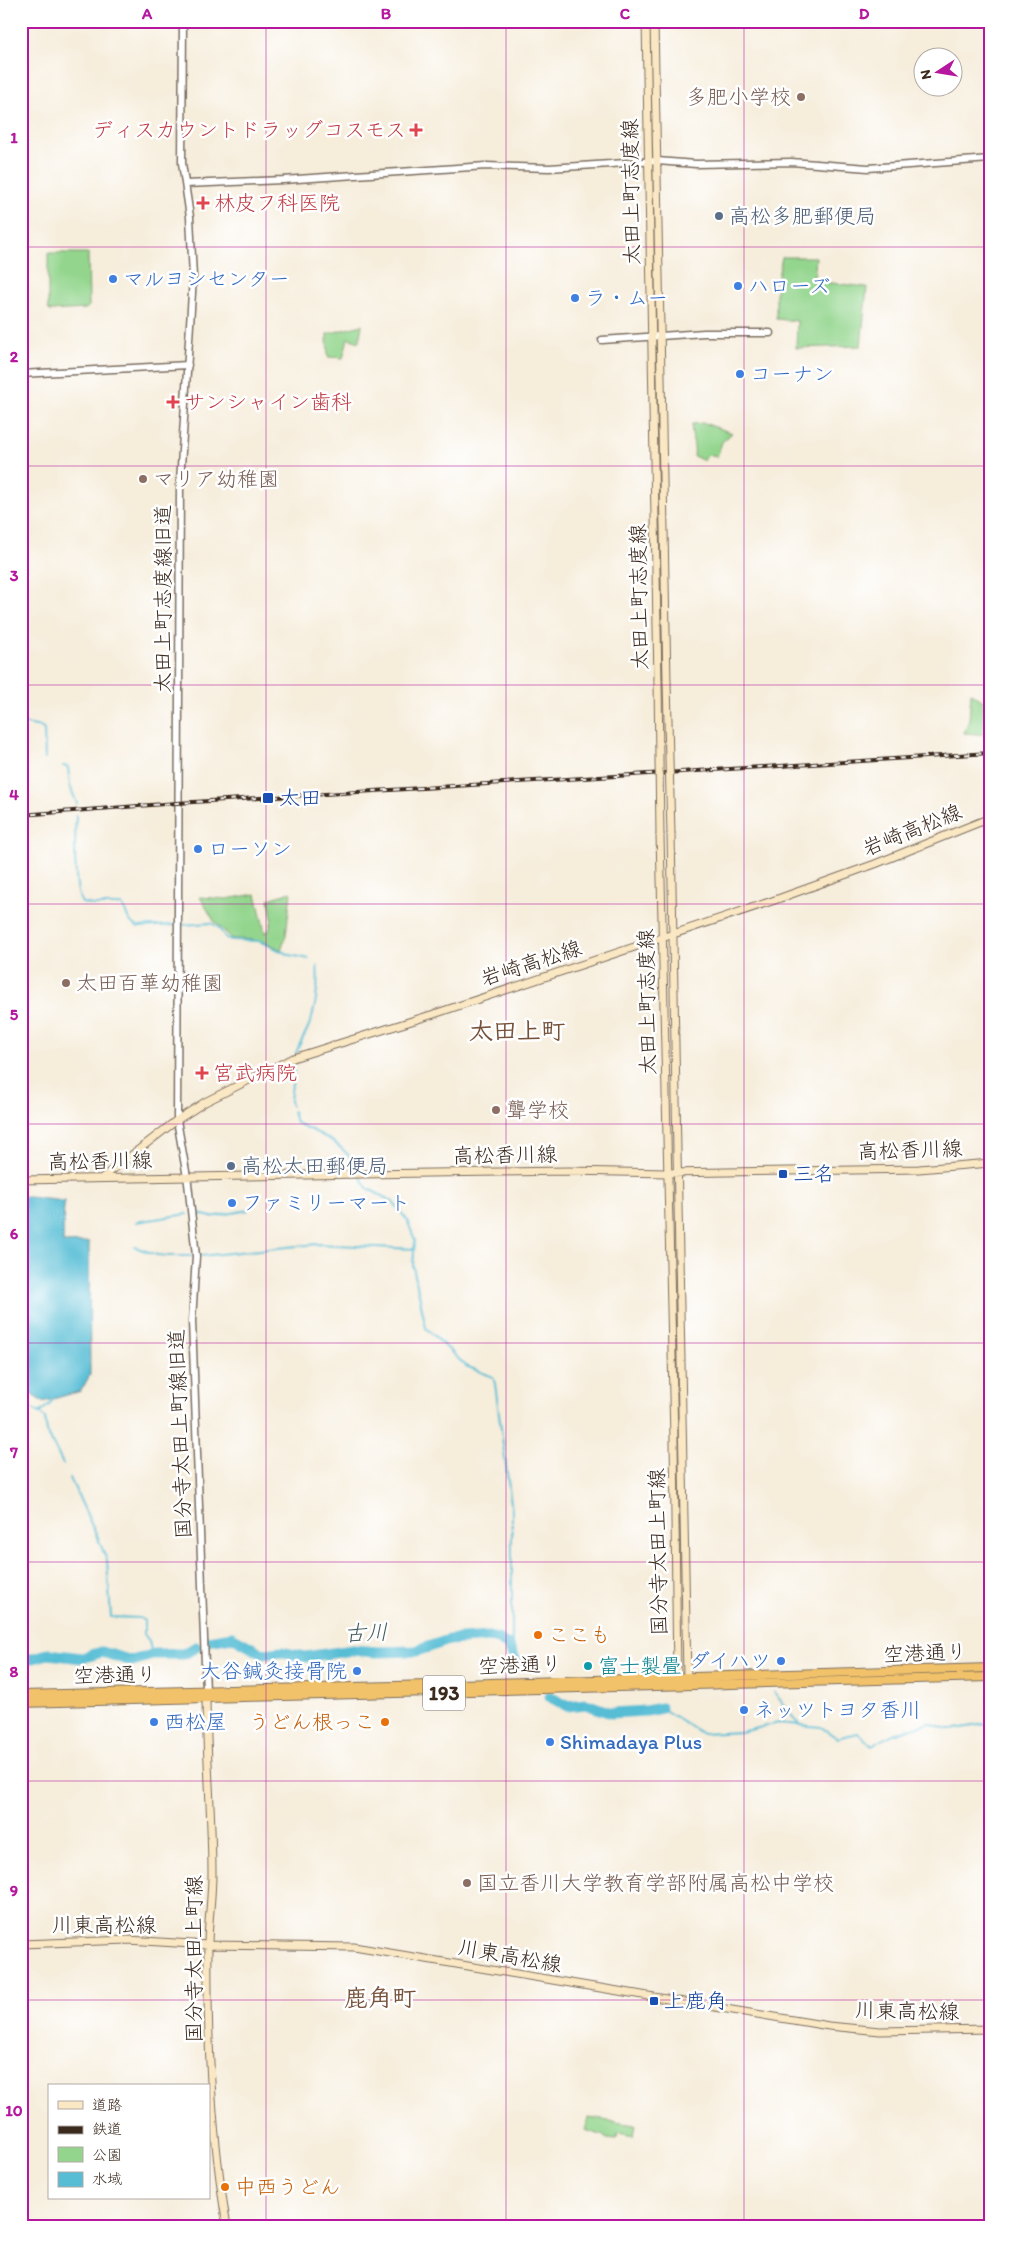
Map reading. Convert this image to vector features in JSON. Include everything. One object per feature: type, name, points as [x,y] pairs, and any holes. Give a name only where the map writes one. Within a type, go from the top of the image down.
[{"type":"highway","name":"空港通り","points":[[21,1703],[677,1677],[990,1668]]},
{"type":"highway","name":"空港通り","points":[[21,1695],[206,1695],[990,1677]]},
{"type":"main road","name":"太田上町志度線","points":[[646,21],[667,1173]]},
{"type":"main road","name":"太田上町志度線","points":[[654,21],[662,336],[677,1172]]},
{"type":"main road","name":"岩崎高松線","points":[[102,1178],[177,1120],[205,1102],[296,1057],[664,938],[875,864],[990,818]]},
{"type":"main road","name":"高松香川線","points":[[21,1180],[558,1171],[667,1173],[919,1169],[990,1163]]},
{"type":"main road","name":"国分寺太田上町線","points":[[677,1172],[687,1677],[683,1685]]},
{"type":"main road","name":"国分寺太田上町線","points":[[667,1173],[677,1677]]},
{"type":"main road","points":[[677,1677],[683,1685]]},
{"type":"main road","name":"国分寺太田上町線","points":[[206,1695],[212,1856],[212,1900],[208,1945],[213,2111],[218,2178],[227,2226]]},
{"type":"main road","name":"川東高松線","points":[[21,1944],[128,1940],[208,1945],[354,1947],[601,1990],[855,2029],[880,2031],[990,2029]]},
{"type":"street","name":"太田上町志度線旧道","points":[[183,21],[182,163],[186,184],[193,277],[180,482],[177,1120],[186,1177]]},
{"type":"street","points":[[186,184],[283,180],[486,166],[557,168],[648,162],[696,164],[791,162],[868,168],[990,159]]},
{"type":"street","points":[[602,340],[770,333]]},
{"type":"street","points":[[21,374],[188,365]]},
{"type":"street","name":"国分寺太田上町線旧道","points":[[186,1177],[196,1255],[192,1321],[206,1695]]},
{"type":"green space","points":[[48,253],[88,253],[89,306],[86,309],[50,311],[48,309]]},
{"type":"green space","points":[[782,257],[816,257],[814,281],[867,287],[861,346],[796,348],[797,321],[776,319],[776,286]]},
{"type":"green space","points":[[362,325],[359,342],[348,338],[343,358],[328,357],[327,334]]},
{"type":"green space","points":[[704,423],[732,433],[722,442],[717,457],[707,455],[704,461],[694,456],[692,424]]},
{"type":"green space","points":[[971,693],[990,705],[990,735],[964,733],[969,720]]},
{"type":"green space","points":[[291,892],[286,935],[281,950],[270,944],[258,941],[232,939],[214,921],[200,897],[226,899],[256,894],[265,933],[269,931],[272,919],[269,899]]},
{"type":"green space","points":[[589,2118],[635,2125],[633,2137],[619,2134],[616,2140],[606,2139],[604,2136],[585,2130]]},
{"type":"water","points":[[21,1196],[64,1201],[63,1243],[89,1242],[90,1375],[81,1391],[43,1402],[21,1388]]},
{"type":"waterway","points":[[21,723],[41,727],[44,730],[45,759]]},
{"type":"waterway","points":[[63,766],[68,767],[70,786],[77,804]]},
{"type":"waterway","points":[[76,815],[76,874],[79,896],[82,903],[122,905],[130,921],[138,927],[176,925]]},
{"type":"waterway","points":[[180,925],[211,923],[218,927],[226,938],[259,941],[290,955],[309,959]]},
{"type":"waterway","points":[[296,1054],[310,1023],[315,1006],[318,981],[317,965]]},
{"type":"waterway","points":[[291,1106],[295,1059]]},
{"type":"waterway","points":[[293,1111],[296,1123],[324,1136],[340,1147],[348,1154],[359,1171]]},
{"type":"waterway","points":[[360,1176],[367,1188],[393,1202],[407,1220],[415,1240],[413,1266],[426,1328],[466,1366],[493,1377],[512,1511],[512,1651]]},
{"type":"waterway","points":[[196,1213],[211,1217],[248,1210]]},
{"type":"waterway","points":[[136,1222],[187,1214]]},
{"type":"waterway","points":[[135,1247],[157,1255],[167,1256],[201,1256],[317,1244],[414,1249]]},
{"type":"waterway","points":[[21,1402],[39,1413],[50,1404],[53,1398]]},
{"type":"waterway","points":[[39,1413],[45,1418],[47,1432],[63,1464]]},
{"type":"waterway","points":[[70,1478],[107,1561],[111,1617],[140,1618],[144,1621],[144,1634],[149,1641],[152,1655]]},
{"type":"waterway","name":"古川","points":[[208,1641],[232,1637],[263,1654],[282,1652],[305,1657],[353,1650],[377,1652],[416,1651],[449,1640],[489,1637],[498,1639],[508,1645],[517,1663]]},
{"type":"waterway","name":"古川","points":[[21,1657],[30,1659],[48,1654],[82,1658],[102,1652],[132,1661],[155,1654],[184,1654],[196,1647]]},
{"type":"waterway","points":[[774,1692],[799,1725]]},
{"type":"waterway","name":"古川","points":[[550,1697],[567,1706],[586,1704],[611,1713],[661,1708]]},
{"type":"waterway","points":[[661,1708],[703,1734],[741,1732],[779,1723],[821,1727],[837,1738],[858,1733],[872,1746],[893,1734],[929,1723],[948,1729],[990,1723]]},
{"type":"railway","points":[[21,815],[177,803],[990,753]]},
{"type":"place","name":"多肥小学校","points":[[801,97]]},
{"type":"place","name":"ディスカウントドラッグコスモス","points":[[416,130]]},
{"type":"place","name":"林皮フ科医院","points":[[203,203]]},
{"type":"place","name":"高松多肥郵便局","points":[[719,216]]},
{"type":"place","name":"マルヨシセンター","points":[[113,279]]},
{"type":"place","name":"ハローズ","points":[[738,286]]},
{"type":"place","name":"ラ・ムー","points":[[575,298]]},
{"type":"place","name":"コーナン","points":[[740,374]]},
{"type":"place","name":"サンシャイン歯科","points":[[173,402]]},
{"type":"place","name":"マリア幼稚園","points":[[143,479]]},
{"type":"place","name":"太田","points":[[268,798]]},
{"type":"place","name":"ローソン","points":[[198,849]]},
{"type":"place","name":"太田百華幼稚園","points":[[66,983]]},
{"type":"place","name":"宮武病院","points":[[202,1073]]},
{"type":"place","name":"聾学校","points":[[496,1110]]},
{"type":"place","name":"高松太田郵便局","points":[[231,1166]]},
{"type":"place","name":"三名","points":[[783,1174]]},
{"type":"place","name":"ファミリーマート","points":[[232,1203]]},
{"type":"place","name":"ここも","points":[[538,1635]]},
{"type":"place","name":"ダイハツ","points":[[781,1661]]},
{"type":"place","name":"富士製畳","points":[[588,1666]]},
{"type":"place","name":"大谷鍼灸接骨院","points":[[357,1671]]},
{"type":"place","name":"ネッツトヨタ香川","points":[[744,1710]]},
{"type":"place","name":"西松屋","points":[[154,1722]]},
{"type":"place","name":"うどん根っこ","points":[[385,1722]]},
{"type":"place","name":"Shimadaya Plus","points":[[550,1742]]},
{"type":"place","name":"国立香川大学教育学部附属高松中学校","points":[[467,1883]]},
{"type":"place","name":"上鹿角","points":[[654,2001]]},
{"type":"place","name":"中西うどん","points":[[225,2187]]},
{"type":"district","name":"太田上町","points":[[517,1031]]},
{"type":"district","name":"鹿角町","points":[[380,1998]]}]
